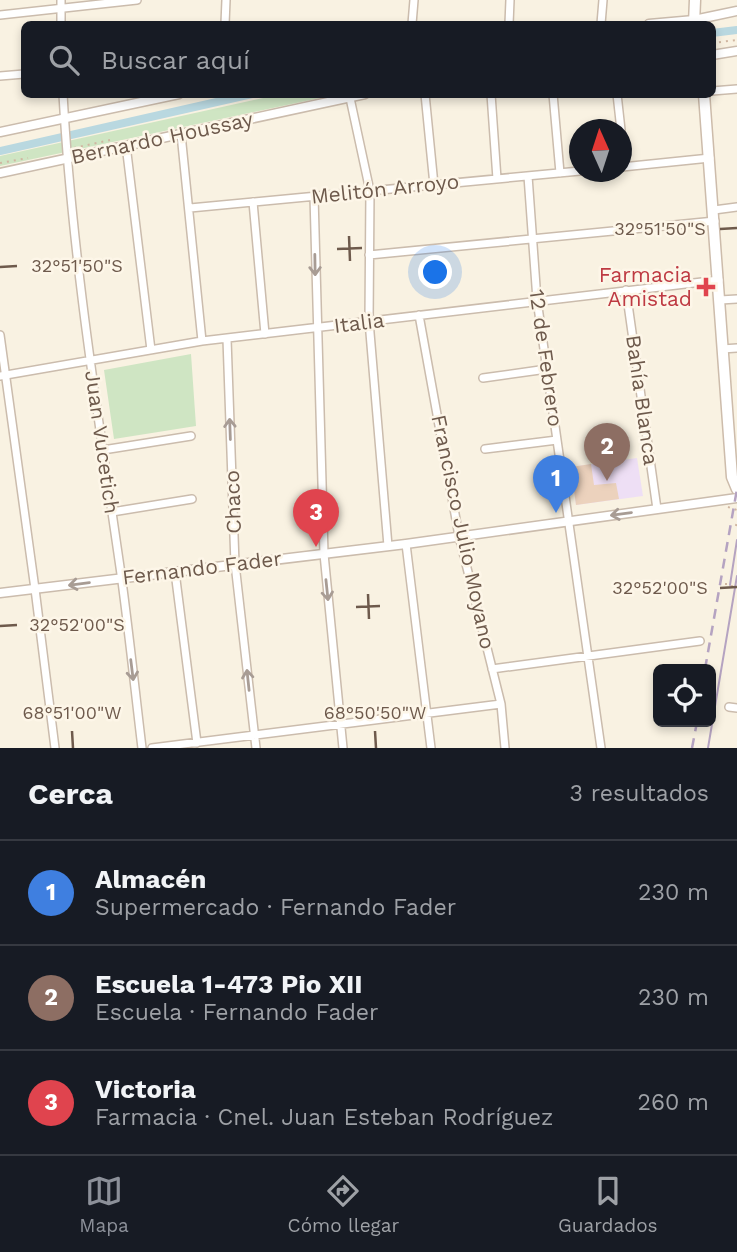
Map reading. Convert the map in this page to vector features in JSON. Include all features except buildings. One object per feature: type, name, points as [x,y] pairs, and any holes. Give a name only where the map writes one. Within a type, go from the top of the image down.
[{"type":"main road","points":[[694,21],[695,0]]},
{"type":"main road","points":[[704,98],[732,477],[737,489]]},
{"type":"street","points":[[0,15],[61,4],[137,0]]},
{"type":"street","points":[[225,21],[226,0]]},
{"type":"street","points":[[412,21],[414,0]]},
{"type":"street","points":[[509,21],[510,0]]},
{"type":"street","points":[[601,21],[603,0]]},
{"type":"street","points":[[698,21],[737,11]]},
{"type":"street","points":[[716,54],[737,51]]},
{"type":"street","points":[[0,76],[21,74]]},
{"type":"street","points":[[716,91],[737,89]]},
{"type":"street","name":"Juan Vucetich","points":[[63,98],[67,158],[90,360],[142,748]]},
{"type":"street","points":[[0,132],[65,131],[167,98]]},
{"type":"street","points":[[350,98],[370,191],[369,321],[388,546]]},
{"type":"street","name":"Bernardo Houssay","points":[[0,173],[350,98]]},
{"type":"street","points":[[425,98],[434,185]]},
{"type":"street","points":[[492,98],[497,179]]},
{"type":"street","points":[[553,98],[560,173]]},
{"type":"street","points":[[617,98],[620,119]]},
{"type":"street","points":[[181,134],[202,341]]},
{"type":"street","points":[[125,145],[151,350]]},
{"type":"street","points":[[632,166],[710,158]]},
{"type":"street","name":"Melitón Arroyo","points":[[190,208],[569,172]]},
{"type":"street","name":"12 de Febrero","points":[[528,176],[537,300],[601,748]]},
{"type":"street","points":[[314,196],[324,554],[343,748]]},
{"type":"street","points":[[253,202],[265,334]]},
{"type":"street","points":[[714,210],[737,207]]},
{"type":"street","points":[[369,255],[715,221]]},
{"type":"street","name":"Italia","points":[[3,375],[202,341],[719,279]]},
{"type":"street","name":"Bahía Blanca","points":[[626,290],[657,509]]},
{"type":"street","points":[[720,300],[737,299]]},
{"type":"street","name":"Francisco Julio Moyano","points":[[419,315],[459,536],[501,704],[505,748]]},
{"type":"street","points":[[0,335],[3,375],[35,589],[54,748]]},
{"type":"street","name":"Chaco","points":[[227,338],[235,564],[256,748]]},
{"type":"street","points":[[722,349],[737,348]]},
{"type":"street","points":[[483,378],[547,369]]},
{"type":"street","points":[[103,450],[191,436]]},
{"type":"street","points":[[485,449],[557,440]]},
{"type":"street","name":"Fernando Fader","points":[[0,593],[406,544],[737,498]]},
{"type":"street","points":[[112,512],[192,499]]},
{"type":"street","points":[[406,544],[431,748]]},
{"type":"street","points":[[175,572],[197,743]]},
{"type":"street","points":[[492,669],[700,641]]},
{"type":"street","points":[[152,748],[501,704]]},
{"type":"path","points":[[716,43],[737,40]]},
{"type":"path","points":[[736,526],[737,520]]},
{"type":"path","points":[[726,583],[737,587]]},
{"type":"shaded area","points":[[637,458],[643,496],[576,505],[571,467]]},
{"type":"green space","points":[[263,98],[320,98],[0,166],[0,156]]},
{"type":"green space","points":[[191,354],[196,426],[114,439],[104,370]]},
{"type":"waterway","points":[[716,33],[737,30]]},
{"type":"waterway","points":[[0,151],[234,98]]},
{"type":"tram line","points":[[730,585],[737,540]]},
{"type":"tram line","points":[[708,748],[737,576]]},
{"type":"railway","points":[[706,664],[737,489]]},
{"type":"railway","points":[[692,748],[696,727]]},
{"type":"place","name":"Farmacia Amistad","points":[[706,287]]},
{"type":"place","name":"Escuela 1-473 Pio XII","points":[[607,481]]},
{"type":"place","name":"Almacén","points":[[556,513]]},
{"type":"place","name":"Victoria","points":[[316,547]]}]
